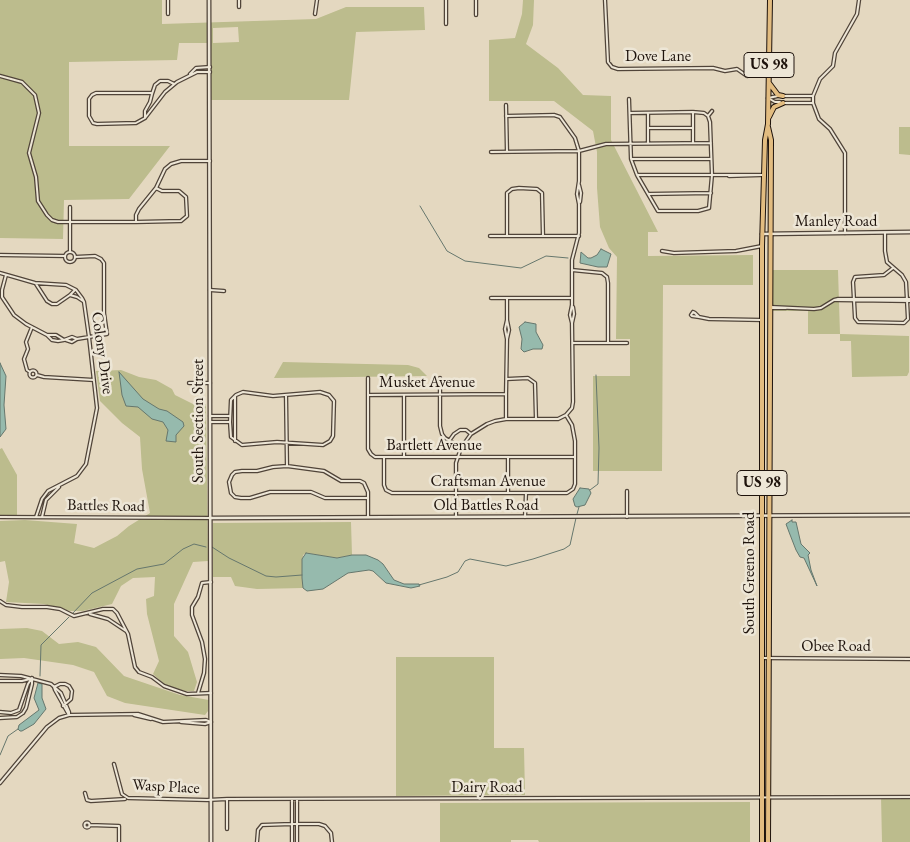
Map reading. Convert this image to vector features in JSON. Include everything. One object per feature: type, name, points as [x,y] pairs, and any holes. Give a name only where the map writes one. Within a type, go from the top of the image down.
[{"type":"main road","name":"South Greeno Road","points":[[768,842],[771,140],[768,124],[768,98],[770,0]]},
{"type":"main road","points":[[769,83],[778,95],[783,96]]},
{"type":"main road","points":[[768,119],[774,107],[783,103]]},
{"type":"main road","name":"South Greeno Road","points":[[762,842],[762,234],[765,140],[768,124]]},
{"type":"street","points":[[168,0],[168,14]]},
{"type":"street","name":"South Section Street","points":[[209,0],[211,842]]},
{"type":"street","points":[[239,0],[239,7]]},
{"type":"street","points":[[315,14],[317,0]]},
{"type":"street","points":[[446,0],[446,24]]},
{"type":"street","points":[[476,0],[476,15]]},
{"type":"street","name":"Dove Lane","points":[[605,0],[608,62],[612,68],[737,69],[746,76],[769,71]]},
{"type":"street","points":[[845,233],[844,148],[819,118],[813,103],[813,96],[820,79],[833,66],[835,53],[857,14],[859,0]]},
{"type":"street","points":[[189,76],[196,68],[210,67]]},
{"type":"street","points":[[152,94],[145,92],[96,93],[89,99],[88,116],[95,123],[132,124],[140,122],[165,92],[174,85],[197,72],[210,72]]},
{"type":"street","points":[[0,76],[22,82],[35,95],[39,113],[29,153],[36,177],[37,196],[42,209],[52,220],[70,223],[179,222],[184,220],[187,216],[187,199],[184,194],[179,191],[162,191],[156,188]]},
{"type":"street","points":[[145,118],[145,111],[155,85],[168,81],[174,85]]},
{"type":"street","points":[[768,98],[813,96]]},
{"type":"street","points":[[768,98],[775,102],[783,103],[813,103]]},
{"type":"street","points":[[629,99],[631,159],[637,175],[658,212],[698,211],[709,208]]},
{"type":"street","points":[[506,105],[507,152]]},
{"type":"street","points":[[708,116],[712,111]]},
{"type":"street","points":[[630,113],[693,112],[704,113],[708,116],[710,122],[712,175],[709,208]]},
{"type":"street","points":[[693,112],[693,143]]},
{"type":"street","points":[[648,113],[648,143]]},
{"type":"street","points":[[456,518],[455,471],[460,448],[471,434],[483,426],[506,419],[558,419],[566,415],[572,408],[573,402],[572,323],[574,313],[572,305],[572,260],[579,236],[579,204],[581,195],[579,151],[576,138],[560,117],[554,115],[506,116]]},
{"type":"street","points":[[648,128],[693,128]]},
{"type":"street","points":[[491,152],[579,151],[602,144],[710,143]]},
{"type":"street","points":[[631,159],[711,159]]},
{"type":"street","points":[[136,222],[137,212],[156,188],[165,169],[171,164],[181,161],[210,161]]},
{"type":"street","points":[[637,175],[764,175]]},
{"type":"street","points":[[507,236],[507,193],[512,189],[519,188],[537,189],[542,193],[543,236]]},
{"type":"street","points":[[649,194],[711,193]]},
{"type":"street","points":[[70,207],[70,252]]},
{"type":"street","points":[[709,208],[712,211]]},
{"type":"street","name":"Manley Road","points":[[762,234],[910,232]]},
{"type":"street","points":[[885,233],[886,256],[889,264],[902,275],[906,282],[909,300],[908,319],[901,323],[858,322],[854,318],[853,282],[855,277],[884,275],[893,268]]},
{"type":"street","points":[[490,236],[579,236]]},
{"type":"street","points":[[662,251],[674,253],[736,251],[762,246]]},
{"type":"street","points":[[0,255],[65,256],[70,252]]},
{"type":"street","points":[[70,252],[75,257]]},
{"type":"street","points":[[65,256],[67,261],[70,262],[74,261],[75,257]]},
{"type":"street","points":[[47,334],[56,335],[72,342],[77,339],[107,334],[104,313],[104,265],[102,260],[97,257],[75,257]]},
{"type":"street","points":[[572,270],[602,274],[606,277],[608,283],[608,343]]},
{"type":"street","points":[[0,273],[35,283],[66,285],[75,290],[70,296],[57,304],[52,304],[47,301],[35,283]]},
{"type":"street","points":[[6,275],[1,296],[18,319],[47,334],[55,341],[65,340],[72,336],[77,339]]},
{"type":"street","name":"Colony Drive","points":[[36,517],[42,499],[48,491],[77,476],[86,464],[97,408],[84,302],[75,290]]},
{"type":"street","points":[[210,290],[224,291]]},
{"type":"street","points":[[70,296],[77,296],[84,302]]},
{"type":"street","points":[[491,298],[572,298]]},
{"type":"street","points":[[506,419],[507,338],[509,330],[507,298]]},
{"type":"street","points":[[769,307],[822,308],[834,300],[909,300]]},
{"type":"street","points":[[700,317],[709,319],[762,320]]},
{"type":"street","points":[[32,327],[26,342],[28,349],[24,359],[27,370],[32,377],[37,375]]},
{"type":"street","points":[[572,343],[627,343]]},
{"type":"street","points":[[30,372],[34,371],[37,375],[44,377],[95,380]]},
{"type":"street","name":"Bartlett Avenue","points":[[368,378],[368,448],[375,457],[575,457]]},
{"type":"street","points":[[440,378],[440,426],[442,434],[460,448]]},
{"type":"street","points":[[507,379],[528,378],[535,384],[536,419]]},
{"type":"street","points":[[189,383],[210,383]]},
{"type":"street","points":[[762,385],[769,384]]},
{"type":"street","points":[[247,391],[270,396],[286,395],[322,392],[332,399],[334,436],[326,444],[319,446],[268,442],[247,446],[235,442],[231,437],[230,422],[231,400],[234,396],[247,391]]},
{"type":"street","name":"Musket Avenue","points":[[368,395],[506,394]]},
{"type":"street","points":[[286,395],[287,466]]},
{"type":"street","points":[[404,395],[404,457]]},
{"type":"street","points":[[234,396],[235,442]]},
{"type":"street","name":"Craftsman Avenue","points":[[384,458],[384,485],[389,492],[396,494],[566,493],[570,492],[575,484],[575,441],[572,425],[566,415]]},
{"type":"street","points":[[210,416],[234,418]]},
{"type":"street","points":[[211,422],[230,422]]},
{"type":"street","points":[[449,441],[460,430],[466,430],[471,434]]},
{"type":"street","points":[[508,457],[508,493]]},
{"type":"street","points":[[368,498],[325,498],[310,492],[270,492],[250,498],[241,498],[235,497],[231,493],[229,482],[235,472],[242,470],[257,471],[273,466],[287,466],[324,472],[341,480],[362,482],[367,486],[368,498],[368,518]]},
{"type":"street","name":"Colony Drive","points":[[42,517],[46,500],[60,486]]},
{"type":"street","points":[[627,491],[627,517]]},
{"type":"street","points":[[525,517],[526,493]]},
{"type":"street","name":"Old Battles Road","points":[[211,518],[910,515]]},
{"type":"street","name":"Battles Road","points":[[0,517],[211,518]]},
{"type":"street","points":[[198,693],[204,673],[205,659],[202,642],[192,615],[192,607],[202,583],[211,582]]},
{"type":"street","points":[[0,601],[6,605],[22,607],[47,606],[74,616],[103,608],[113,609],[127,632],[135,667],[139,672],[152,677],[164,686],[187,694],[211,693]]},
{"type":"street","points":[[88,613],[108,619],[127,632]]},
{"type":"street","name":"Obee Road","points":[[762,658],[910,658]]},
{"type":"street","points":[[32,678],[22,681],[0,681],[0,675],[21,676],[32,678],[47,682],[54,687],[69,715]]},
{"type":"street","points":[[0,712],[11,713],[20,710],[28,684],[32,678]]},
{"type":"street","points":[[0,718],[17,717],[23,713],[29,698],[32,678]]},
{"type":"street","points":[[54,687],[62,684],[71,688],[72,696],[65,706]]},
{"type":"street","points":[[24,697],[29,698]]},
{"type":"street","points":[[11,713],[11,718]]},
{"type":"street","points":[[0,783],[47,727],[59,718],[69,715],[132,715],[163,722],[206,720],[211,722]]},
{"type":"street","name":"Wasp Place","points":[[114,764],[122,794],[128,798],[211,800]]},
{"type":"street","points":[[86,793],[87,800],[90,801],[128,798]]},
{"type":"street","name":"Dairy Road","points":[[211,800],[910,798]]},
{"type":"street","points":[[227,799],[227,829]]},
{"type":"street","points":[[292,799],[292,842]]},
{"type":"street","points":[[297,799],[298,842]]},
{"type":"street","points":[[257,842],[258,830],[262,825],[292,824],[319,824],[324,826],[331,833],[332,842]]},
{"type":"street","points":[[90,825],[119,826],[119,842]]},
{"type":"green space","points":[[0,0],[162,0],[162,24],[316,19],[346,7],[424,7],[425,30],[356,32],[349,100],[208,100],[207,43],[179,43],[177,60],[69,62],[69,146],[170,146],[129,199],[64,200],[63,239],[0,238]],"holes":[[[238,27],[239,42],[213,43],[213,28]]]},
{"type":"green space","points":[[523,0],[534,0],[533,25],[526,44],[558,68],[583,95],[611,96],[611,140],[658,232],[648,232],[648,256],[753,255],[753,285],[663,285],[662,471],[593,471],[593,376],[630,376],[630,339],[616,339],[617,257],[609,248],[600,227],[597,152],[593,131],[554,101],[489,101],[489,40],[515,38],[522,14]]},
{"type":"green space","points":[[899,127],[910,127],[910,155],[899,154]]},
{"type":"green space","points":[[773,270],[838,270],[840,334],[808,334],[808,311],[773,311]]},
{"type":"green space","points":[[840,334],[909,336],[909,372],[907,376],[852,377],[851,341],[840,341]]},
{"type":"green space","points":[[283,362],[408,365],[419,368],[427,376],[274,378]]},
{"type":"green space","points":[[121,370],[139,377],[156,380],[172,389],[175,395],[195,405],[206,404],[208,561],[193,562],[174,604],[174,636],[188,652],[197,682],[194,691],[185,691],[165,685],[153,674],[159,661],[147,614],[146,599],[154,596],[155,577],[133,578],[121,586],[112,604],[83,611],[70,611],[44,604],[6,602],[9,582],[5,561],[0,562],[0,521],[25,520],[77,524],[74,543],[94,548],[117,536],[150,513],[142,469],[140,437],[122,423],[100,401],[96,371]]},
{"type":"green space","points":[[2,448],[17,475],[17,515],[0,515],[0,449]]},
{"type":"green space","points":[[351,522],[352,555],[337,558],[306,553],[303,555],[303,588],[257,589],[235,586],[231,577],[213,577],[213,523]]},
{"type":"green space","points":[[27,628],[42,631],[59,644],[78,642],[96,647],[124,676],[180,695],[209,700],[208,711],[205,715],[125,703],[107,696],[94,672],[73,665],[24,658],[0,659],[0,629]]},
{"type":"green space","points":[[396,657],[494,657],[494,748],[524,748],[525,795],[396,796]]},
{"type":"green space","points":[[881,796],[910,796],[910,842],[882,842]]},
{"type":"green space","points":[[750,802],[750,842],[539,842],[538,840],[511,840],[511,842],[440,842],[440,803]]},
{"type":"water","points":[[601,249],[611,254],[607,267],[580,263],[581,252],[588,258],[591,258],[597,255]]},
{"type":"water","points":[[525,322],[536,324],[536,332],[543,345],[542,349],[524,352],[521,349],[522,339],[519,327]]},
{"type":"water","points":[[0,363],[6,376],[4,405],[6,429],[0,437]]},
{"type":"water","points":[[119,372],[143,399],[159,409],[167,411],[183,422],[184,426],[176,435],[176,442],[166,441],[168,430],[163,422],[152,419],[138,407],[126,406],[122,395]]},
{"type":"water","points":[[580,488],[589,489],[591,493],[585,505],[577,507],[573,499]]},
{"type":"water","points":[[792,520],[792,522],[796,522],[801,544],[810,553],[808,555],[811,570],[817,586],[804,558],[800,557],[796,550],[789,532],[786,524]]},
{"type":"water","points":[[306,553],[337,558],[366,555],[383,564],[394,580],[404,584],[419,584],[420,586],[411,588],[386,583],[373,571],[369,570],[348,573],[323,589],[307,591],[303,588],[302,578],[302,559]]},
{"type":"water","points":[[38,683],[42,684],[42,698],[46,709],[34,724],[20,731],[18,729],[19,725],[39,710],[34,698]]},
{"type":"waterway","points":[[420,206],[447,251],[465,261],[521,268],[546,256],[568,258]]},
{"type":"waterway","points":[[590,490],[598,484],[599,448],[596,375]]},
{"type":"waterway","points":[[577,514],[579,507]]},
{"type":"waterway","points":[[419,585],[458,572],[465,561],[470,559],[506,566],[564,549],[570,545],[576,518]]},
{"type":"waterway","points":[[72,614],[92,593],[137,569],[164,564],[183,549],[194,544],[206,547]]},
{"type":"waterway","points":[[212,547],[229,558],[266,576],[302,575]]},
{"type":"waterway","points":[[40,676],[41,645],[69,617]]},
{"type":"waterway","points":[[0,755],[8,736],[18,729]]}]
